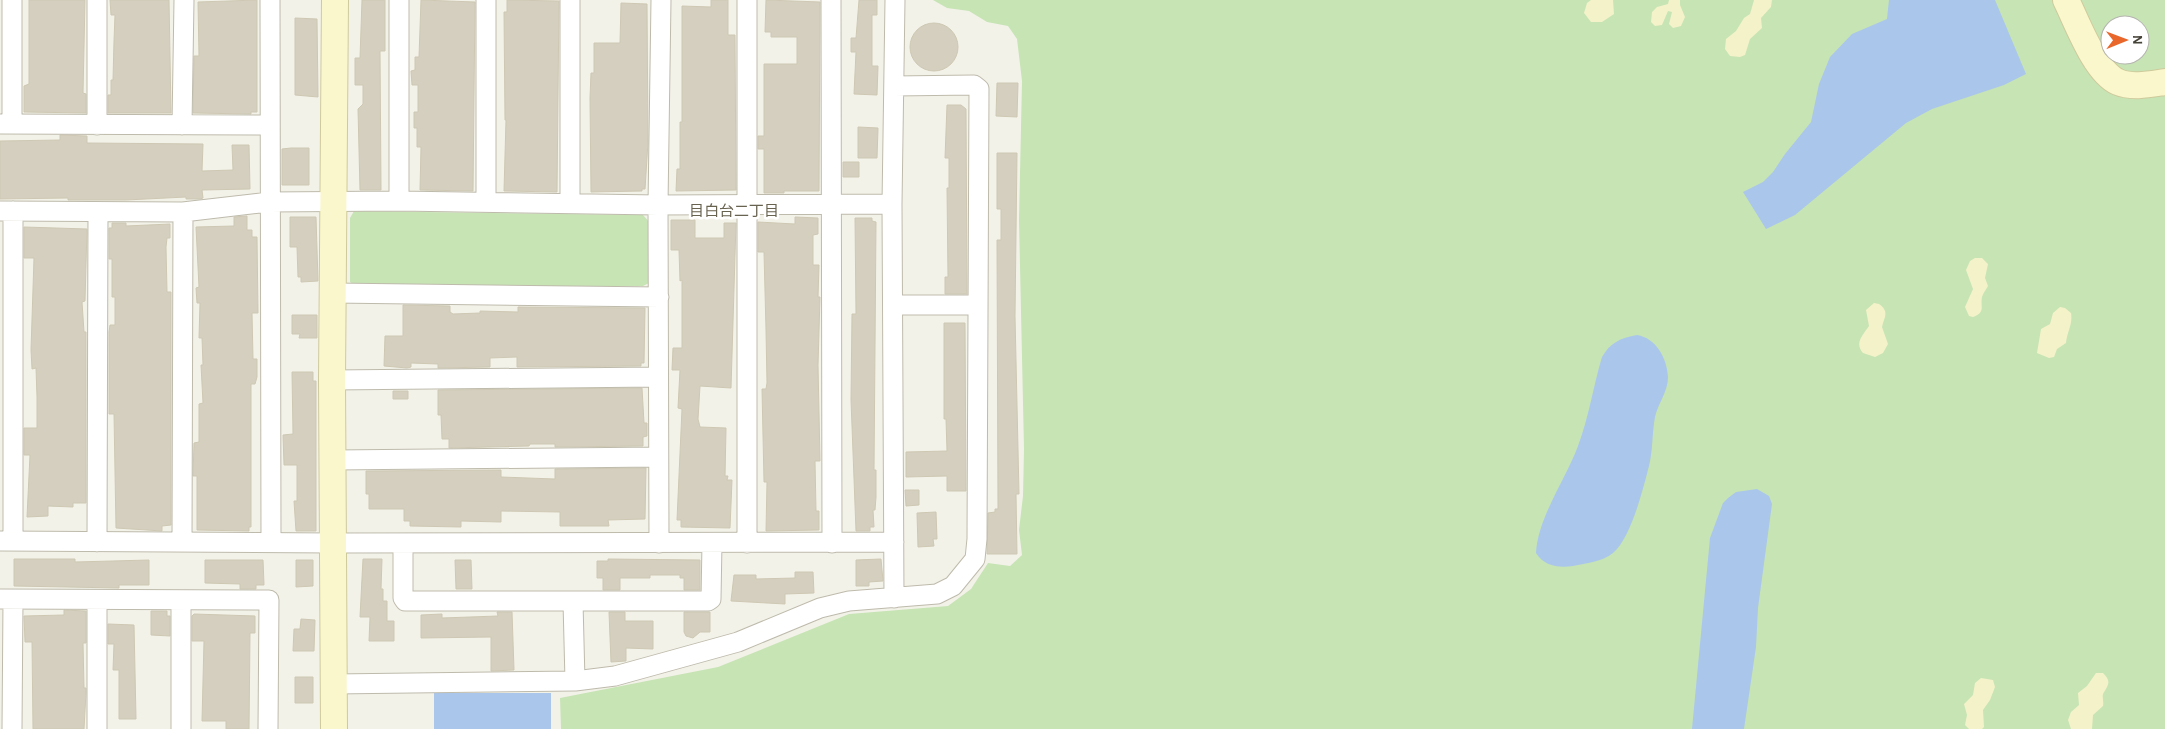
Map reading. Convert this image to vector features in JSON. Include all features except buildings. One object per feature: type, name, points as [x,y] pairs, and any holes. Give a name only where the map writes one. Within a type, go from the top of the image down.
[{"type":"street","points":[[12,0],[6,124],[270,126]]},
{"type":"street","points":[[97,0],[97,125]]},
{"type":"street","points":[[182,125],[184,0]]},
{"type":"street","points":[[270,0],[271,542]]},
{"type":"street","points":[[334,729],[334,460],[332,380],[335,0]]},
{"type":"street","points":[[399,0],[399,201]]},
{"type":"street","points":[[486,0],[486,202]]},
{"type":"street","points":[[570,0],[570,203]]},
{"type":"street","points":[[659,543],[658,205],[661,0]]},
{"type":"street","points":[[747,0],[747,542]]},
{"type":"street","points":[[831,0],[829,204],[832,543]]},
{"type":"street","points":[[894,598],[892,204],[895,0]]},
{"type":"street","points":[[2066,0],[2096,59],[2106,74],[2118,82],[2141,85],[2165,82]]},
{"type":"street","points":[[334,684],[575,681],[615,676],[738,642],[820,608],[848,601],[937,594],[953,586],[975,559],[977,539],[979,89],[974,85],[894,86]]},
{"type":"street","points":[[892,204],[658,205],[399,201],[269,202],[183,212],[6,211],[6,541],[334,543],[894,542]]},
{"type":"street","points":[[97,542],[98,212]]},
{"type":"street","points":[[182,542],[183,212]]},
{"type":"street","points":[[333,292],[659,297]]},
{"type":"street","points":[[893,305],[977,305]]},
{"type":"street","points":[[332,380],[658,377]]},
{"type":"street","points":[[334,460],[658,457]]},
{"type":"street","points":[[403,543],[403,598],[405,601],[573,602],[708,601],[711,599],[712,543]]},
{"type":"street","points":[[12,729],[6,599],[269,600],[268,729]]},
{"type":"street","points":[[96,600],[97,729]]},
{"type":"street","points":[[181,600],[181,729]]},
{"type":"street","points":[[573,602],[575,681]]},
{"type":"green space","points":[[933,0],[2165,0],[2165,729],[561,729],[560,698],[718,667],[849,614],[948,606],[971,589],[988,563],[1010,566],[1022,555],[1019,530],[1023,496],[1024,449],[1019,220],[1022,81],[1017,39],[1008,26],[987,22],[969,11],[947,8]]},
{"type":"green space","points":[[354,211],[643,215],[650,223],[649,283],[643,286],[355,286],[350,282],[350,218]]},
{"type":"sand","points":[[1591,0],[1613,0],[1614,14],[1602,22],[1591,22],[1584,13],[1587,3]]},
{"type":"sand","points":[[1669,0],[1680,0],[1685,17],[1681,26],[1673,28],[1669,24],[1672,12],[1668,11],[1662,25],[1655,26],[1651,22],[1652,12],[1657,7],[1668,4]]},
{"type":"sand","points":[[1754,0],[1772,0],[1771,7],[1761,18],[1762,28],[1750,39],[1745,55],[1740,57],[1730,56],[1725,49],[1726,39],[1736,31],[1744,18],[1750,14]]},
{"type":"sand","points":[[1975,258],[1982,258],[1988,264],[1985,278],[1988,286],[1982,297],[1982,309],[1980,313],[1973,317],[1969,316],[1965,307],[1973,289],[1966,270],[1970,261]]},
{"type":"sand","points":[[1874,303],[1879,304],[1885,312],[1882,327],[1888,344],[1883,353],[1875,357],[1863,353],[1859,346],[1860,339],[1869,326],[1866,310]]},
{"type":"sand","points":[[2060,307],[2065,308],[2071,313],[2071,324],[2066,343],[2057,349],[2054,357],[2049,358],[2037,353],[2041,329],[2050,324],[2053,313]]},
{"type":"sand","points":[[2096,673],[2103,673],[2108,681],[2108,686],[2103,694],[2103,706],[2093,715],[2092,729],[2071,729],[2068,720],[2071,712],[2079,705],[2078,693],[2087,686]]},
{"type":"sand","points":[[1981,678],[1993,680],[1995,687],[1990,700],[1983,710],[1984,727],[1982,729],[1969,729],[1965,725],[1967,715],[1964,704],[1973,695],[1975,683]]},
{"type":"water","points":[[1889,0],[1995,0],[2026,74],[2004,85],[1932,109],[1906,123],[1795,215],[1766,229],[1743,192],[1763,182],[1773,172],[1811,122],[1819,84],[1830,57],[1852,34],[1887,19]]},
{"type":"water","points":[[1637,335],[1650,340],[1663,356],[1668,382],[1655,417],[1650,460],[1631,525],[1619,546],[1609,556],[1594,562],[1573,566],[1562,567],[1552,565],[1543,561],[1536,553],[1538,540],[1547,513],[1578,446],[1602,357],[1608,348],[1616,342]]},
{"type":"water","points":[[1757,489],[1769,496],[1772,504],[1758,608],[1756,647],[1744,729],[1692,729],[1710,538],[1723,503],[1736,492]]},
{"type":"water","points":[[434,693],[551,693],[551,729],[434,729]]},
{"type":"district","name":"目白台二丁目","points":[[734,211]]}]
